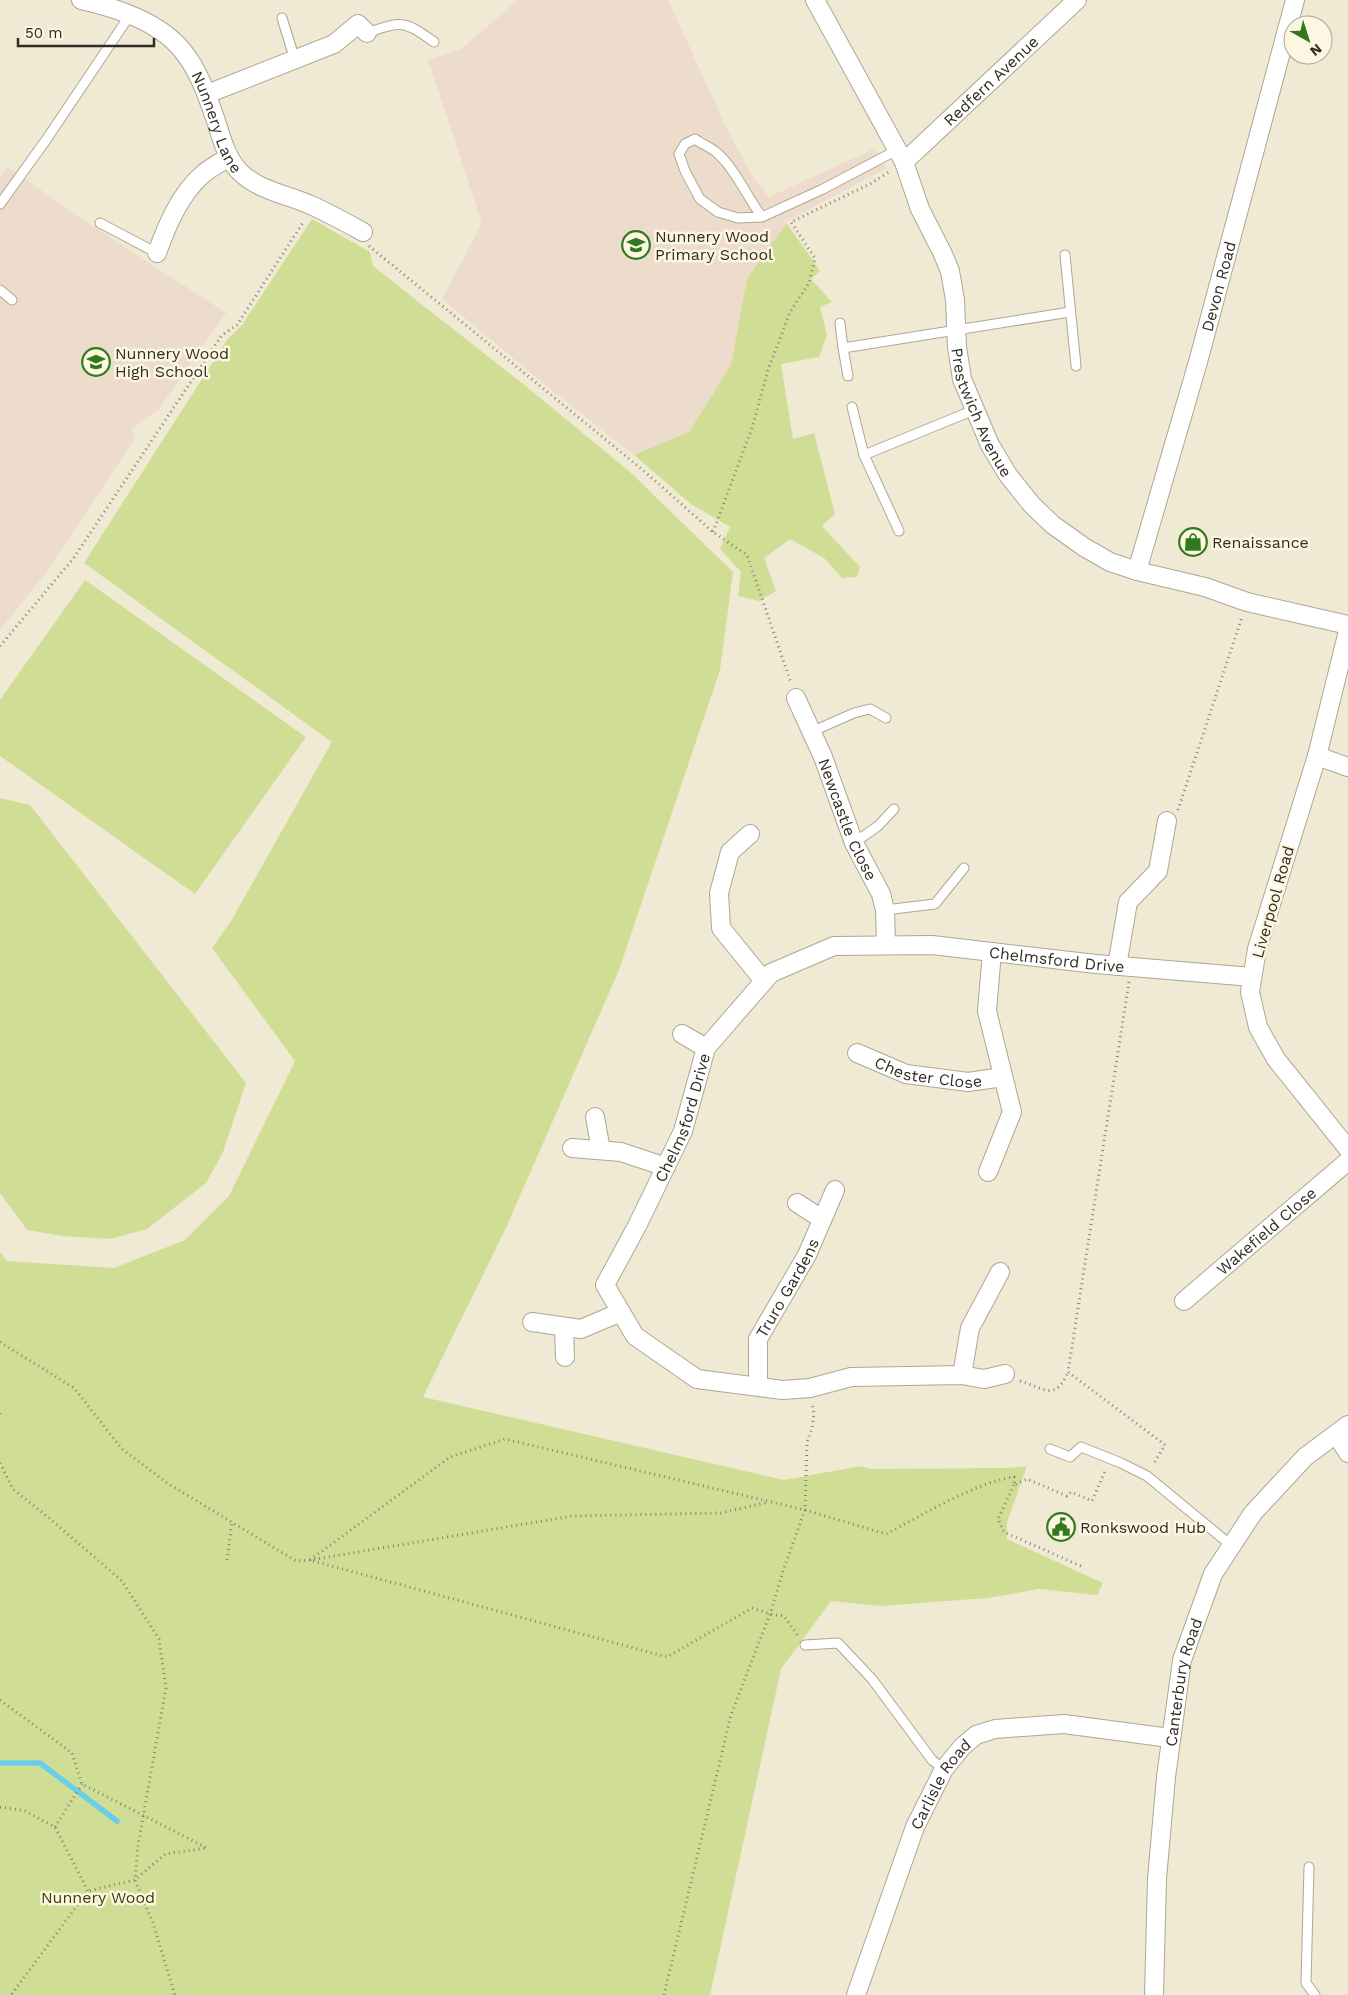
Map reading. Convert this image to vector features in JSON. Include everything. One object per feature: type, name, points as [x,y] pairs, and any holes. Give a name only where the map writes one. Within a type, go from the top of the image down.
[{"type":"street","name":"Nunnery Lane","points":[[81,0],[105,6],[162,31],[182,50],[207,94],[229,157],[239,171],[250,180],[273,191],[314,206],[363,232]]},
{"type":"street","name":"Prestwich Avenue","points":[[815,0],[900,156],[920,209],[942,252],[950,271],[955,300],[956,331],[962,379],[990,445],[1008,475],[1032,505],[1053,525],[1084,547],[1110,562],[1137,571],[1205,587],[1247,602],[1348,625]]},
{"type":"street","name":"Redfern Avenue","points":[[900,156],[1077,0]]},
{"type":"street","name":"Devon Road","points":[[1137,571],[1203,344],[1295,0]]},
{"type":"street","points":[[207,94],[334,44],[358,24],[367,33]]},
{"type":"street","points":[[157,253],[168,224],[192,186],[203,174],[229,157]]},
{"type":"street","name":"Liverpool Road","points":[[1348,631],[1317,756],[1256,949],[1250,992],[1258,1027],[1276,1059],[1348,1150]]},
{"type":"street","name":"Newcastle Close","points":[[796,698],[823,757],[854,843],[882,894],[885,910],[886,945]]},
{"type":"street","points":[[1317,756],[1348,766]]},
{"type":"street","points":[[1124,966],[1128,902],[1158,871],[1172,818]]},
{"type":"street","points":[[750,834],[730,852],[719,894],[720,928],[764,981]]},
{"type":"street","name":"Chelmsford Drive","points":[[1005,1374],[984,1380],[962,1375],[852,1377],[810,1388],[783,1390],[697,1379],[634,1336],[605,1285],[683,1131],[706,1048],[771,973],[834,946],[932,944],[992,952],[1252,978]]},
{"type":"street","points":[[988,1172],[1012,1112],[987,1011],[992,952]]},
{"type":"street","points":[[682,1034],[706,1048]]},
{"type":"street","name":"Chester Close","points":[[856,1053],[906,1074],[968,1082],[1003,1077]]},
{"type":"street","points":[[594,1117],[602,1150]]},
{"type":"street","points":[[572,1148],[620,1152],[666,1167]]},
{"type":"street","name":"Wakefield Close","points":[[1184,1301],[1348,1161]]},
{"type":"street","name":"Truro Gardens","points":[[758,1386],[758,1339],[807,1254],[835,1190]]},
{"type":"street","name":"Truro Gardens","points":[[797,1203],[822,1219]]},
{"type":"street","points":[[962,1375],[970,1328],[1000,1272]]},
{"type":"street","points":[[532,1322],[581,1330],[621,1312]]},
{"type":"street","points":[[564,1327],[565,1357]]},
{"type":"street","points":[[1342,1430],[1348,1453]]},
{"type":"street","name":"Canterbury Road","points":[[1154,1995],[1158,1879],[1170,1738],[1182,1660],[1213,1574],[1253,1513],[1305,1457],[1342,1430]]},
{"type":"street","name":"Carlisle Road","points":[[856,1995],[915,1827],[944,1768],[962,1747],[976,1735],[995,1729],[1064,1724],[1170,1738]]},
{"type":"lane","points":[[0,204],[130,16]]},
{"type":"lane","points":[[282,18],[294,60]]},
{"type":"lane","points":[[367,33],[392,24],[412,26],[434,42]]},
{"type":"lane","points":[[762,217],[749,200],[740,183],[716,153],[696,140],[686,144],[679,154],[685,171],[700,198],[718,212],[738,218],[762,217],[900,156]]},
{"type":"lane","points":[[100,223],[157,253]]},
{"type":"lane","points":[[1065,254],[1076,366]]},
{"type":"lane","points":[[0,290],[12,300]]},
{"type":"lane","points":[[843,348],[1070,312]]},
{"type":"lane","points":[[840,323],[848,376]]},
{"type":"lane","points":[[852,407],[864,455],[899,531]]},
{"type":"lane","points":[[864,455],[974,410]]},
{"type":"lane","points":[[811,732],[870,708],[886,718]]},
{"type":"lane","points":[[854,843],[878,826],[894,809]]},
{"type":"lane","points":[[885,910],[936,904],[964,868]]},
{"type":"lane","points":[[1050,1449],[1070,1457],[1080,1447],[1146,1476],[1232,1546]]},
{"type":"lane","points":[[805,1645],[838,1643],[872,1679],[932,1760],[944,1768]]},
{"type":"lane","points":[[1309,1867],[1306,1983],[1315,1995]]},
{"type":"path","points":[[712,532],[752,428],[768,370],[790,312],[809,283],[815,258],[791,222],[870,184],[900,156]]},
{"type":"path","points":[[0,646],[73,559],[222,335],[237,325],[314,206]]},
{"type":"path","points":[[363,232],[367,244],[644,471],[712,532],[747,556],[796,698]]},
{"type":"path","points":[[1172,818],[1247,602]]},
{"type":"path","points":[[1005,1374],[1009,1381],[1019,1381],[1050,1391],[1057,1390],[1063,1385],[1068,1372],[1124,966]]},
{"type":"path","points":[[0,1342],[74,1388],[122,1449],[166,1483],[296,1560],[310,1560],[572,1516],[721,1513],[771,1501]]},
{"type":"path","points":[[1068,1372],[1165,1445],[1146,1476]]},
{"type":"path","points":[[664,1995],[731,1715],[770,1614],[805,1510],[807,1442],[812,1428],[814,1413],[810,1388]]},
{"type":"path","points":[[0,1413],[0,1418]]},
{"type":"path","points":[[310,1560],[450,1457],[505,1439],[771,1501],[886,1534],[983,1486],[1003,1479],[1014,1478],[1014,1485],[998,1518],[1004,1532],[1083,1567]]},
{"type":"path","points":[[1014,1485],[1027,1479],[1067,1496],[1071,1492],[1092,1501],[1110,1460]]},
{"type":"path","points":[[0,1463],[12,1489],[122,1581],[159,1639],[166,1688],[138,1845],[135,1880],[153,1923],[175,1995]]},
{"type":"path","points":[[227,1560],[232,1522]]},
{"type":"path","points":[[310,1560],[667,1657],[752,1608],[784,1616],[805,1645]]},
{"type":"path","points":[[0,1700],[72,1753],[82,1784],[144,1814],[207,1848],[165,1854],[135,1880],[88,1891],[11,1995]]},
{"type":"path","points":[[55,1826],[82,1784]]},
{"type":"path","points":[[0,1806],[25,1812],[55,1826],[88,1891]]},
{"type":"shaded area","name":"Nunnery Wood Primary School","points":[[518,0],[668,0],[726,127],[752,176],[769,197],[874,149],[887,168],[785,222],[816,263],[734,350],[731,365],[689,433],[634,455],[539,380],[442,299],[480,227],[481,220],[428,60],[460,50]]},
{"type":"shaded area","name":"Nunnery Wood High School","points":[[8,167],[76,215],[226,313],[158,410],[131,429],[135,438],[48,570],[0,630],[0,178]]},
{"type":"green space","name":"Nunnery Wood","points":[[312,219],[370,252],[373,266],[528,388],[630,472],[733,572],[720,670],[619,970],[505,1230],[423,1397],[784,1480],[861,1466],[870,1469],[1007,1468],[1027,1466],[1007,1522],[1007,1539],[1103,1583],[1097,1595],[1039,1589],[987,1598],[880,1606],[831,1601],[781,1669],[710,1995],[0,1995],[0,1252],[7,1261],[114,1268],[185,1240],[229,1196],[295,1061],[212,948],[231,921],[332,742],[84,563],[227,340],[242,325]]},
{"type":"green space","points":[[787,224],[820,271],[811,279],[832,302],[820,307],[827,335],[819,357],[781,364],[793,439],[814,433],[835,514],[822,526],[860,567],[857,577],[842,578],[824,558],[790,539],[764,558],[776,591],[759,601],[738,596],[741,572],[720,549],[730,527],[691,504],[634,455],[689,432],[731,365],[747,279]]},
{"type":"green space","points":[[85,580],[306,737],[195,894],[0,756],[0,700]]},
{"type":"green space","points":[[0,798],[30,805],[246,1083],[223,1152],[206,1183],[147,1229],[110,1239],[62,1236],[27,1230],[0,1193]]},
{"type":"waterway","points":[[0,1763],[40,1763],[117,1821]]},
{"type":"place","name":"Nunnery Wood Primary School","points":[[636,245]]},
{"type":"place","name":"Nunnery Wood High School","points":[[96,362]]},
{"type":"place","name":"Renaissance","points":[[1193,542]]},
{"type":"place","name":"Ronkswood Hub","points":[[1061,1527]]}]
